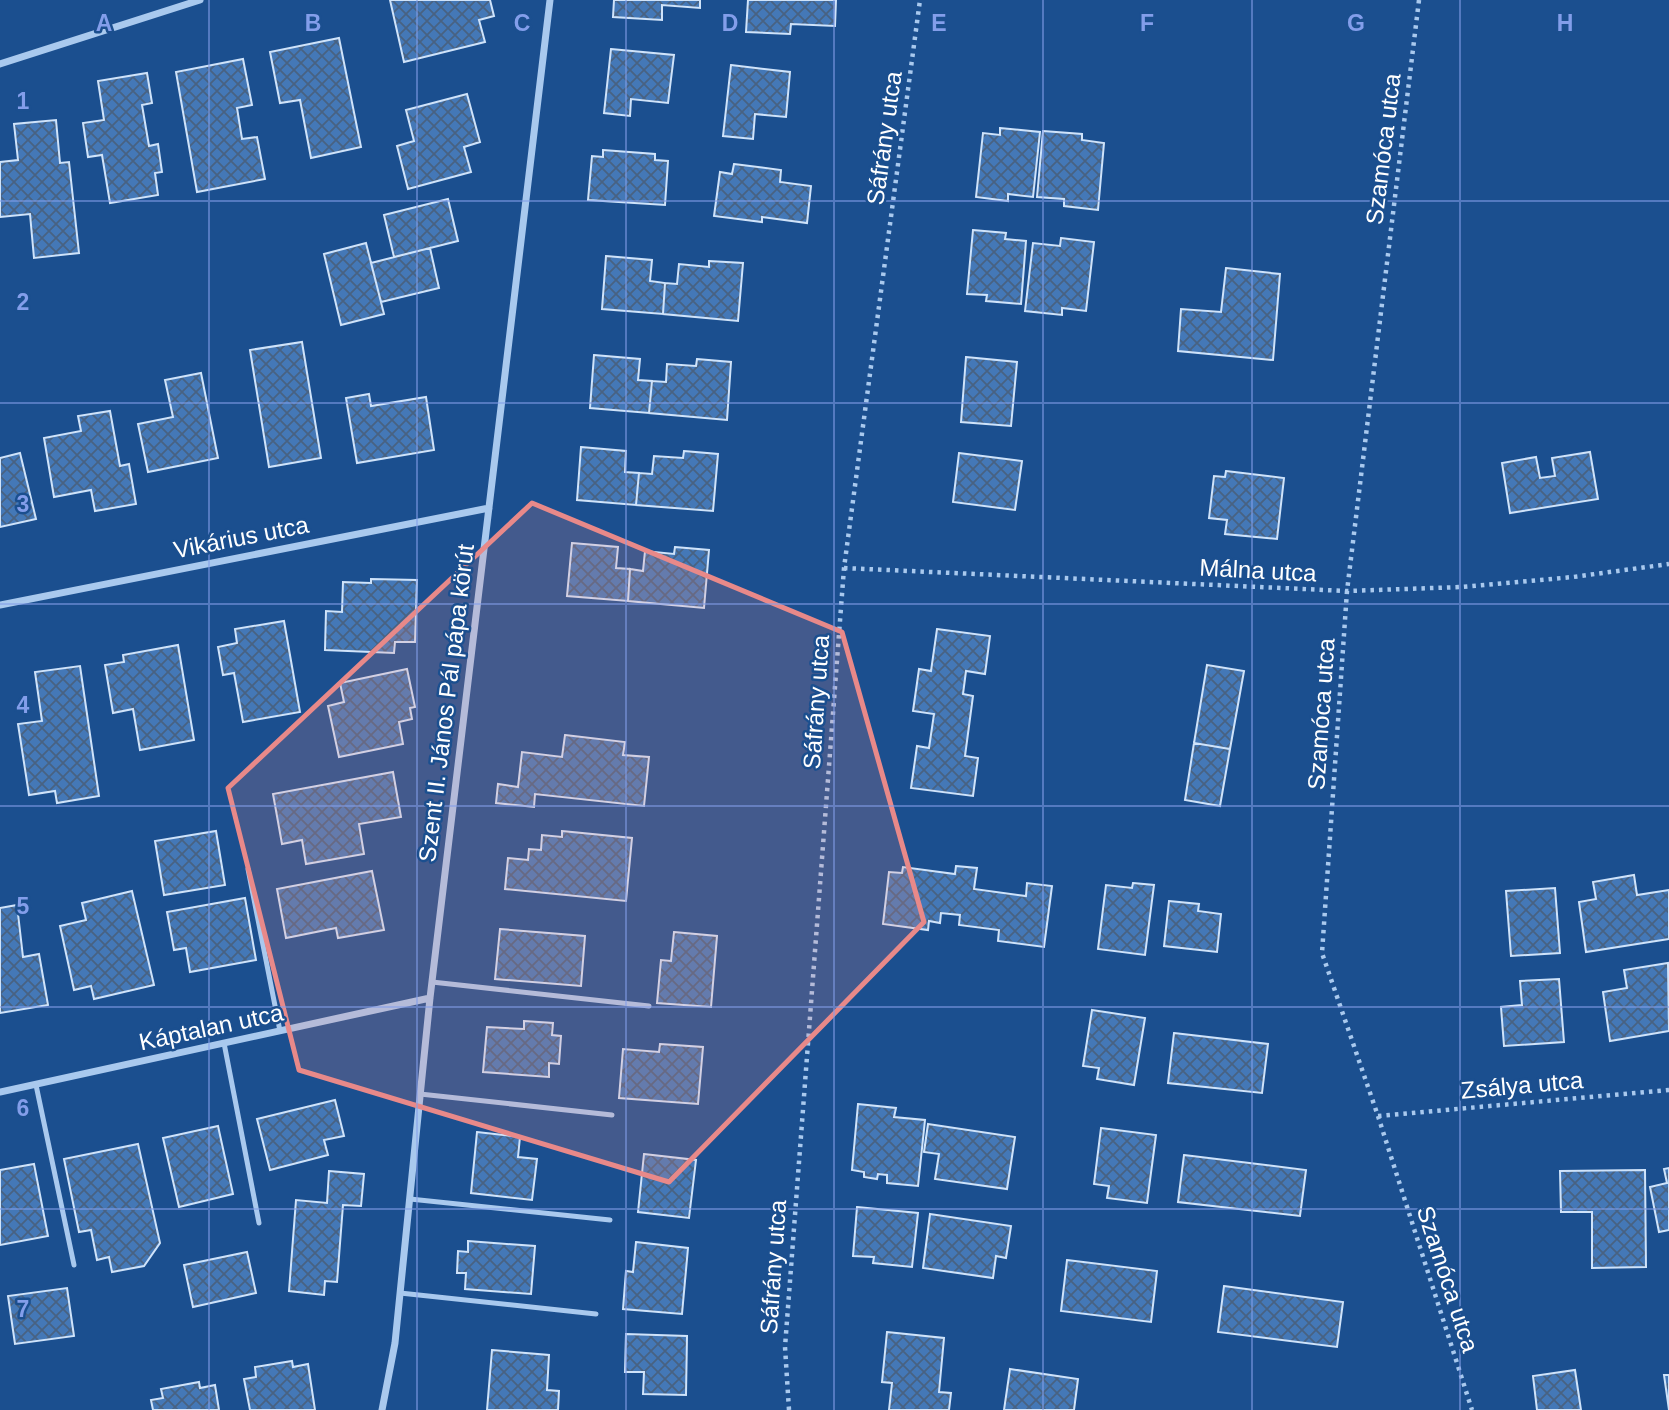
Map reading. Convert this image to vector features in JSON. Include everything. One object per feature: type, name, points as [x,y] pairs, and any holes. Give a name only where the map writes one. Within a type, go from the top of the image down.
[{"type":"street","points":[[0,64],[201,0]]},
{"type":"street","name":"Szent II. János Pál pápa körút","points":[[382,1410],[396,1342],[430,998],[550,0]]},
{"type":"street","name":"Vikárius utca","points":[[0,605],[489,508]]},
{"type":"street","name":"Káptalan utca","points":[[0,1093],[430,998]]},
{"type":"lane","points":[[248,869],[280,1031]]},
{"type":"lane","points":[[432,982],[649,1006]]},
{"type":"lane","points":[[224,1044],[259,1223]]},
{"type":"lane","points":[[36,1085],[74,1265]]},
{"type":"lane","points":[[421,1094],[612,1115]]},
{"type":"lane","points":[[410,1199],[610,1220]]},
{"type":"lane","points":[[400,1293],[596,1314]]},
{"type":"path","name":"Sáfrány utca","points":[[789,1410],[785,1348],[844,568],[920,0]]},
{"type":"path","name":"Szamóca utca","points":[[1419,0],[1347,592],[1322,953],[1378,1116],[1472,1410]]},
{"type":"path","name":"Málna utca","points":[[844,568],[1347,592],[1504,583],[1669,564]]},
{"type":"path","name":"Zsálya utca","points":[[1378,1116],[1669,1090]]},
{"type":"highlighted area","points":[[532,503],[842,632],[924,922],[669,1182],[299,1070],[228,788]]},
{"type":"building","points":[[390,0],[490,0],[494,16],[479,20],[485,42],[404,62]]},
{"type":"building","points":[[614,0],[700,0],[700,8],[662,5],[662,20],[613,17]]},
{"type":"building","points":[[748,0],[836,0],[835,26],[791,24],[790,34],[746,32]]},
{"type":"building","points":[[339,38],[361,147],[311,158],[300,100],[280,103],[270,52]]},
{"type":"building","points":[[611,49],[674,55],[668,103],[631,99],[630,116],[604,113]]},
{"type":"building","points":[[243,59],[252,105],[237,108],[242,139],[257,137],[265,179],[197,192],[176,72]]},
{"type":"building","points":[[731,65],[790,72],[786,117],[755,114],[753,139],[723,136]]},
{"type":"building","points":[[147,73],[152,103],[142,105],[149,146],[158,144],[162,172],[155,173],[158,195],[110,203],[102,155],[88,157],[83,123],[104,120],[98,81]]},
{"type":"building","points":[[467,94],[480,142],[464,147],[471,172],[408,189],[397,146],[414,141],[406,110]]},
{"type":"building","points":[[56,120],[60,163],[69,162],[79,253],[34,258],[30,214],[0,217],[0,162],[18,160],[14,124]]},
{"type":"building","points":[[1000,128],[1040,132],[1033,197],[1008,194],[1008,201],[976,197],[983,133],[1000,135]]},
{"type":"building","points":[[1043,131],[1082,134],[1082,140],[1104,143],[1098,210],[1064,206],[1064,199],[1037,197]]},
{"type":"building","points":[[603,150],[655,154],[655,160],[668,161],[665,205],[588,200],[592,156],[603,157]]},
{"type":"building","points":[[734,164],[781,170],[780,182],[811,186],[807,223],[762,217],[762,222],[714,216],[720,172],[732,174]]},
{"type":"building","points":[[448,199],[458,241],[394,257],[384,215]]},
{"type":"building","points":[[973,230],[1006,233],[1005,239],[1026,241],[1021,304],[986,301],[987,295],[967,294]]},
{"type":"building","points":[[1061,238],[1094,242],[1086,311],[1062,308],[1062,315],[1025,311],[1033,243],[1060,246]]},
{"type":"building","points":[[366,243],[384,314],[341,325],[324,254]]},
{"type":"building","points":[[430,248],[439,288],[381,302],[371,263]]},
{"type":"building","points":[[606,256],[652,260],[650,281],[665,283],[663,314],[602,309]]},
{"type":"building","points":[[709,261],[743,263],[738,321],[663,314],[665,283],[677,284],[679,264],[709,267]]},
{"type":"building","points":[[1226,268],[1280,274],[1273,360],[1178,351],[1181,309],[1221,312]]},
{"type":"building","points":[[302,342],[321,458],[269,467],[250,350]]},
{"type":"building","points":[[594,355],[640,359],[638,380],[652,381],[649,413],[590,408]]},
{"type":"building","points":[[966,357],[1017,362],[1011,426],[961,422]]},
{"type":"building","points":[[697,359],[731,362],[727,420],[649,413],[652,381],[666,382],[667,364],[696,366]]},
{"type":"building","points":[[201,373],[218,458],[148,472],[138,424],[173,417],[165,380]]},
{"type":"building","points":[[369,394],[371,406],[426,397],[434,450],[357,463],[346,398]]},
{"type":"building","points":[[110,411],[120,466],[129,464],[136,504],[95,511],[91,490],[54,497],[44,438],[81,431],[78,416]]},
{"type":"building","points":[[581,447],[626,451],[625,472],[639,473],[636,505],[577,500]]},
{"type":"building","points":[[684,451],[718,454],[713,511],[636,505],[639,473],[652,474],[654,456],[683,458]]},
{"type":"building","points":[[1590,452],[1598,499],[1510,513],[1502,463],[1536,457],[1540,478],[1555,476],[1552,458]]},
{"type":"building","points":[[20,453],[36,519],[0,527],[0,458]]},
{"type":"building","points":[[959,453],[1022,461],[1015,510],[953,502]]},
{"type":"building","points":[[1226,471],[1284,478],[1277,539],[1225,534],[1227,520],[1209,518],[1214,476],[1225,477]]},
{"type":"building","points":[[572,543],[618,547],[616,568],[630,569],[628,601],[567,596]]},
{"type":"building","points":[[675,547],[709,550],[704,608],[628,601],[630,569],[643,571],[645,551],[674,554]]},
{"type":"building","points":[[371,579],[417,580],[415,642],[395,642],[394,653],[325,650],[326,611],[342,612],[343,582],[371,583]]},
{"type":"building","points":[[284,621],[300,712],[243,722],[234,673],[223,675],[218,647],[237,643],[235,629]]},
{"type":"building","points":[[937,629],[990,636],[985,674],[966,671],[963,694],[973,696],[965,756],[978,758],[973,796],[911,788],[917,746],[929,748],[934,714],[913,711],[919,669],[931,671]]},
{"type":"building","points":[[178,645],[194,740],[140,750],[133,709],[113,713],[105,665],[124,662],[123,655]]},
{"type":"building","points":[[1207,665],[1244,671],[1230,749],[1194,743]]},
{"type":"building","points":[[80,666],[99,796],[57,803],[55,791],[29,795],[18,724],[42,721],[35,672]]},
{"type":"building","points":[[407,669],[415,707],[410,708],[412,719],[399,722],[403,744],[339,757],[328,706],[344,702],[340,683]]},
{"type":"building","points":[[565,735],[625,742],[623,755],[649,757],[644,806],[535,794],[534,807],[496,803],[498,784],[518,787],[522,752],[562,757]]},
{"type":"building","points":[[1194,743],[1230,749],[1220,806],[1185,800]]},
{"type":"building","points":[[393,772],[401,817],[359,824],[364,854],[306,864],[302,840],[282,844],[273,794]]},
{"type":"building","points":[[216,831],[225,885],[164,895],[155,841]]},
{"type":"building","points":[[562,831],[632,838],[626,901],[505,889],[508,858],[528,860],[529,849],[541,850],[542,835],[562,837]]},
{"type":"building","points":[[956,866],[977,868],[974,889],[1026,896],[1027,883],[1052,886],[1044,947],[998,941],[999,930],[959,925],[960,915],[941,913],[940,923],[929,921],[928,930],[883,924],[889,872],[902,873],[903,867],[955,874]]},
{"type":"building","points":[[372,871],[384,930],[338,938],[336,928],[286,938],[277,889]]},
{"type":"building","points":[[1634,875],[1637,895],[1669,890],[1669,939],[1586,952],[1579,902],[1596,899],[1593,882]]},
{"type":"building","points":[[1133,883],[1154,885],[1145,955],[1098,949],[1106,885],[1132,888]]},
{"type":"building","points":[[1555,888],[1560,953],[1511,956],[1506,891]]},
{"type":"building","points":[[132,891],[154,985],[94,999],[91,986],[74,990],[60,926],[86,920],[82,903]]},
{"type":"building","points":[[245,898],[256,960],[190,972],[186,948],[174,950],[167,912]]},
{"type":"building","points":[[1169,901],[1199,904],[1198,911],[1221,914],[1217,952],[1164,946]]},
{"type":"building","points":[[17,905],[23,957],[39,954],[48,1005],[0,1013],[0,908]]},
{"type":"building","points":[[500,929],[585,936],[581,986],[495,979]]},
{"type":"building","points":[[674,932],[717,936],[711,1007],[657,1003],[661,960],[671,961]]},
{"type":"building","points":[[1668,963],[1669,1031],[1610,1041],[1603,992],[1627,988],[1624,970]]},
{"type":"building","points":[[1559,979],[1564,1042],[1504,1046],[1501,1007],[1522,1005],[1520,981]]},
{"type":"building","points":[[1092,1010],[1145,1018],[1134,1085],[1097,1079],[1099,1068],[1083,1066]]},
{"type":"building","points":[[524,1021],[553,1023],[552,1035],[561,1036],[559,1064],[549,1063],[549,1077],[483,1072],[487,1027],[524,1029]]},
{"type":"building","points":[[1174,1033],[1268,1044],[1262,1093],[1168,1083]]},
{"type":"building","points":[[660,1044],[703,1047],[698,1104],[619,1098],[623,1049],[659,1052]]},
{"type":"building","points":[[335,1100],[344,1136],[324,1140],[328,1155],[270,1170],[257,1119]]},
{"type":"building","points":[[858,1104],[896,1108],[894,1117],[925,1120],[918,1186],[887,1183],[887,1175],[878,1174],[877,1179],[864,1177],[864,1172],[852,1170]]},
{"type":"building","points":[[928,1124],[1015,1137],[1007,1189],[935,1179],[939,1154],[924,1152]]},
{"type":"building","points":[[218,1126],[233,1194],[179,1207],[163,1138]]},
{"type":"building","points":[[1101,1128],[1156,1135],[1147,1203],[1107,1198],[1109,1186],[1094,1184]]},
{"type":"building","points":[[477,1132],[520,1137],[518,1157],[537,1159],[532,1200],[471,1193]]},
{"type":"building","points":[[138,1144],[160,1243],[144,1266],[112,1272],[109,1257],[97,1260],[91,1230],[79,1232],[64,1159]]},
{"type":"building","points":[[644,1154],[696,1160],[689,1218],[638,1212]]},
{"type":"building","points":[[1184,1155],[1306,1170],[1300,1216],[1178,1202]]},
{"type":"building","points":[[34,1164],[48,1236],[0,1245],[0,1170]]},
{"type":"building","points":[[1669,1168],[1669,1230],[1659,1232],[1650,1187],[1667,1183],[1664,1169]]},
{"type":"building","points":[[1645,1170],[1646,1267],[1592,1268],[1592,1212],[1561,1212],[1560,1171]]},
{"type":"building","points":[[329,1171],[364,1174],[361,1206],[343,1205],[337,1282],[325,1281],[324,1295],[289,1291],[296,1200],[327,1203]]},
{"type":"building","points":[[857,1207],[918,1213],[912,1267],[873,1263],[874,1257],[853,1256]]},
{"type":"building","points":[[930,1214],[1011,1226],[1006,1258],[996,1256],[993,1278],[923,1268]]},
{"type":"building","points":[[468,1241],[535,1246],[531,1294],[465,1289],[466,1273],[457,1273],[458,1251],[468,1252]]},
{"type":"building","points":[[636,1242],[688,1248],[682,1314],[623,1309],[626,1271],[633,1272]]},
{"type":"building","points":[[247,1252],[256,1293],[193,1307],[184,1265]]},
{"type":"building","points":[[1067,1260],[1157,1271],[1151,1322],[1061,1311]]},
{"type":"building","points":[[1224,1286],[1343,1302],[1337,1347],[1218,1332]]},
{"type":"building","points":[[67,1288],[74,1336],[15,1344],[8,1296]]},
{"type":"building","points":[[887,1332],[944,1338],[939,1392],[951,1393],[949,1410],[889,1410],[892,1383],[882,1382]]},
{"type":"building","points":[[626,1334],[687,1336],[686,1395],[643,1394],[644,1372],[625,1372]]},
{"type":"building","points":[[492,1350],[549,1355],[547,1390],[559,1391],[558,1410],[487,1410]]},
{"type":"building","points":[[292,1361],[293,1367],[308,1364],[315,1410],[250,1410],[244,1379],[256,1377],[255,1367]]},
{"type":"building","points":[[1010,1369],[1078,1379],[1074,1410],[1004,1410]]},
{"type":"building","points":[[1575,1370],[1581,1410],[1537,1410],[1533,1376]]},
{"type":"building","points":[[1664,1375],[1669,1375],[1669,1410]]},
{"type":"building","points":[[199,1382],[200,1388],[215,1385],[219,1410],[153,1410],[151,1400],[163,1398],[161,1389]]}]
